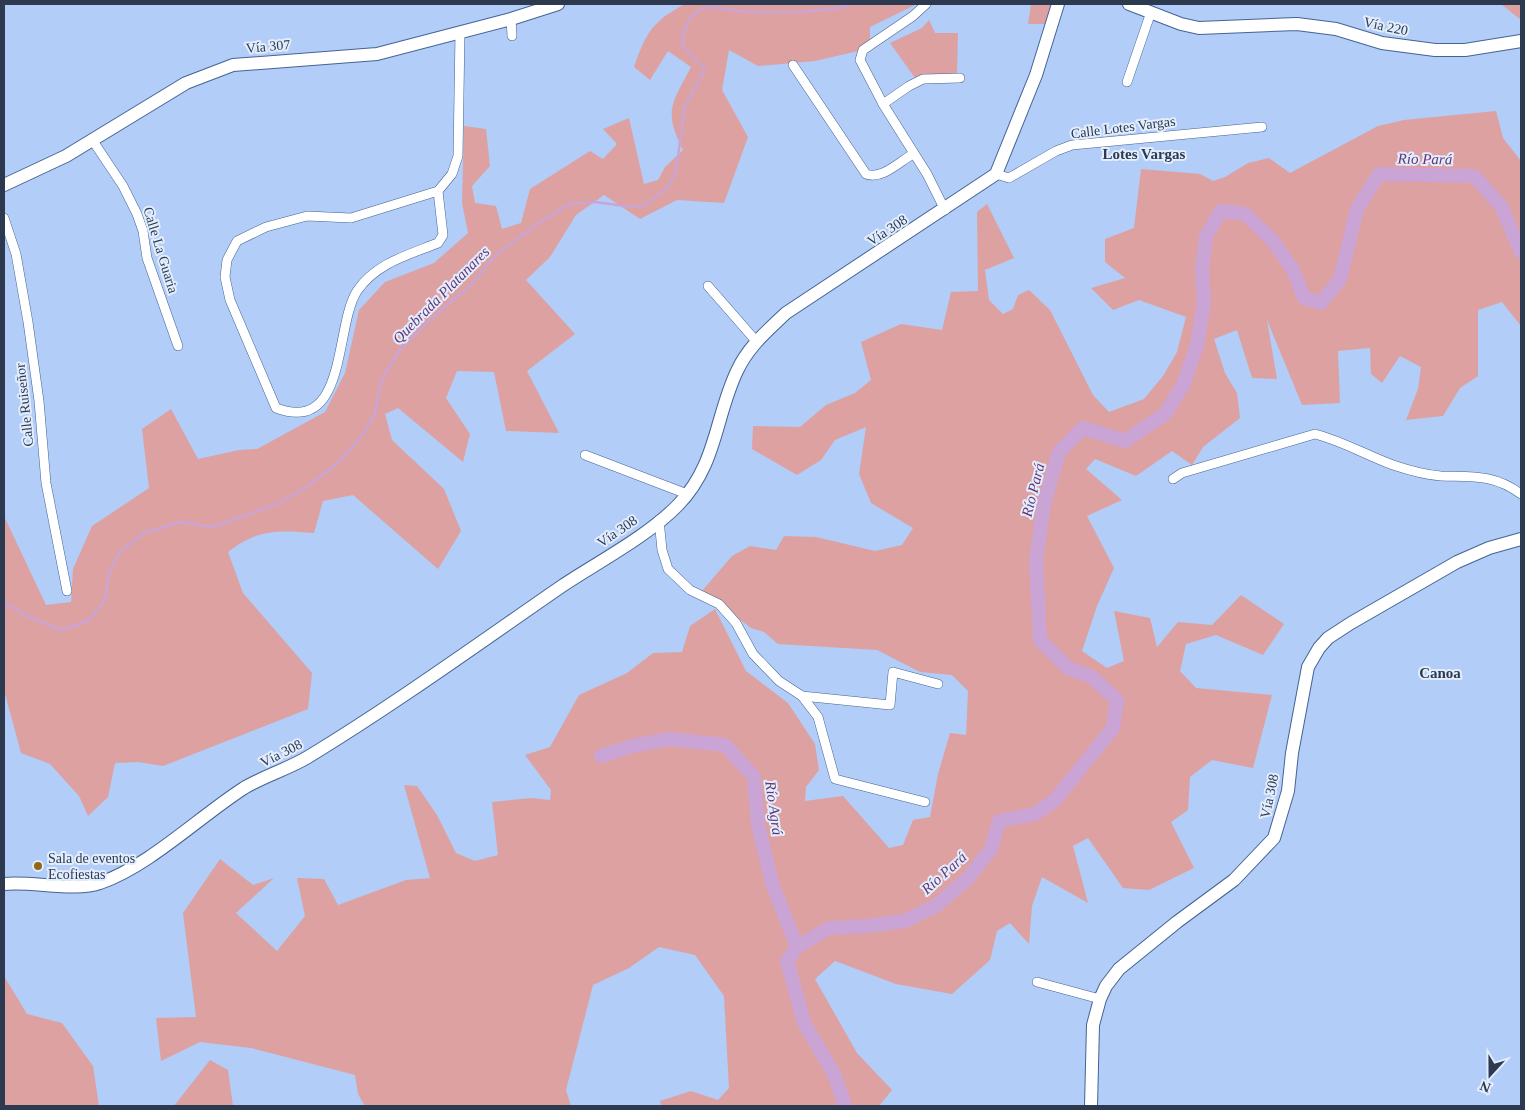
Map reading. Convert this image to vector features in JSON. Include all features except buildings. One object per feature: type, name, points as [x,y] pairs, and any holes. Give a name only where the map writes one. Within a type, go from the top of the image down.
[{"type":"street","name":"Vía 307","points":[[4,185],[94,141],[186,83],[233,65],[377,54],[511,19],[558,4]]},
{"type":"street","points":[[926,4],[914,16],[864,50],[860,60],[863,70],[927,174],[944,210]]},
{"type":"street","points":[[996,174],[1036,75],[1058,4]]},
{"type":"street","name":"Vía 220","points":[[1129,4],[1199,28],[1297,24],[1336,29],[1382,43],[1435,50],[1465,50],[1521,41]]},
{"type":"street","points":[[1127,82],[1151,12]]},
{"type":"street","points":[[511,19],[512,36]]},
{"type":"street","points":[[438,191],[443,235],[438,243],[383,264],[357,291],[346,320],[336,375],[330,391],[311,409],[290,413],[276,408],[230,300],[226,285],[227,260],[237,242],[266,227],[307,216],[351,218],[438,191],[452,174],[458,156],[460,32]]},
{"type":"street","points":[[793,65],[866,174],[873,177],[881,174],[913,154]]},
{"type":"street","points":[[883,104],[923,79],[960,78]]},
{"type":"street","name":"Calle Lotes Vargas","points":[[996,174],[1009,178],[1056,151],[1072,145],[1262,127]]},
{"type":"street","name":"Calle La Guaria","points":[[94,141],[123,186],[137,214],[143,230],[147,258],[178,346]]},
{"type":"street","name":"Vía 308","points":[[4,884],[38,883],[87,886],[98,884],[126,871],[214,807],[253,783],[306,758],[630,542],[679,504],[687,494],[707,462],[717,435],[728,392],[738,369],[756,341],[786,314],[996,174]]},
{"type":"street","name":"Calle Ruiseñor","points":[[4,218],[16,254],[28,322],[39,401],[46,483],[67,591]]},
{"type":"street","points":[[708,286],[756,341]]},
{"type":"street","points":[[1173,479],[1182,473],[1315,434],[1330,437],[1393,464],[1440,476],[1477,476],[1508,485],[1521,494]]},
{"type":"street","points":[[585,456],[687,494]]},
{"type":"street","points":[[660,520],[662,550],[668,569],[690,590],[719,604],[736,623],[753,654],[779,682],[802,696],[818,717],[835,779],[925,802]]},
{"type":"street","name":"Vía 308","points":[[1091,1106],[1091,1053],[1094,1025],[1100,999],[1106,986],[1119,969],[1177,922],[1234,880],[1274,838],[1288,791],[1292,753],[1308,668],[1318,648],[1328,638],[1351,623],[1457,562],[1489,548],[1521,540]]},
{"type":"street","points":[[802,696],[890,705],[893,672],[938,684]]},
{"type":"street","points":[[1037,982],[1100,999]]},
{"type":"shaded area","points":[[685,4],[917,4],[870,27],[870,41],[858,51],[815,61],[758,66],[729,50],[722,90],[748,137],[724,203],[677,200],[640,219],[604,195],[576,215],[550,257],[526,280],[575,334],[527,371],[559,433],[506,431],[494,372],[457,371],[446,398],[470,434],[463,462],[398,408],[385,414],[392,440],[444,489],[461,531],[438,569],[353,495],[323,501],[314,533],[289,531],[268,533],[258,535],[239,544],[228,552],[243,593],[312,673],[308,709],[163,766],[138,762],[115,763],[108,797],[88,816],[79,796],[50,764],[21,753],[4,690],[4,516],[46,605],[71,602],[73,569],[92,526],[149,488],[142,429],[171,409],[198,459],[239,450],[257,449],[325,412],[345,373],[359,310],[385,282],[434,263],[468,233],[462,203],[464,126],[486,129],[490,166],[472,186],[475,203],[496,206],[502,229],[521,223],[530,189],[590,151],[603,159],[617,144],[603,129],[629,118],[644,184],[658,180],[665,167],[683,150],[673,125],[672,107],[691,67],[668,51],[650,80],[634,67],[647,36],[652,29],[665,16]]},
{"type":"shaded area","points":[[1031,4],[1052,4],[1045,24],[1028,24]]},
{"type":"shaded area","points":[[1501,4],[1521,4],[1521,20]]},
{"type":"shaded area","points":[[929,20],[935,33],[958,33],[957,74],[915,78],[890,43],[922,28]]},
{"type":"shaded area","points":[[1496,111],[1503,138],[1521,161],[1521,326],[1502,302],[1478,310],[1478,376],[1460,388],[1443,416],[1406,420],[1418,389],[1421,367],[1400,356],[1382,383],[1371,374],[1370,348],[1338,351],[1340,403],[1302,405],[1267,320],[1277,379],[1252,378],[1237,330],[1214,339],[1225,373],[1237,393],[1240,418],[1203,447],[1192,465],[1172,451],[1136,476],[1095,459],[1086,469],[1122,500],[1087,516],[1114,568],[1097,606],[1082,651],[1107,668],[1124,661],[1114,611],[1150,618],[1157,647],[1178,622],[1212,625],[1241,595],[1284,624],[1263,655],[1216,635],[1186,644],[1180,671],[1196,688],[1272,695],[1253,768],[1212,760],[1190,777],[1188,810],[1171,822],[1194,868],[1149,890],[1123,888],[1088,838],[1073,846],[1088,903],[1042,877],[1032,906],[1029,944],[1010,923],[997,931],[990,960],[952,994],[896,984],[835,961],[815,979],[857,1053],[892,1090],[879,1106],[661,1106],[660,1101],[691,1091],[718,1100],[729,1088],[724,996],[695,955],[659,947],[629,968],[593,985],[566,1090],[571,1106],[365,1106],[358,1094],[355,1075],[251,1048],[200,1042],[161,1061],[156,1018],[196,1017],[183,913],[220,859],[253,885],[274,878],[236,913],[277,951],[305,916],[297,878],[324,879],[338,905],[406,880],[430,878],[404,785],[417,786],[437,815],[456,853],[475,861],[498,855],[492,802],[531,798],[550,800],[551,790],[525,755],[550,747],[579,695],[627,673],[653,653],[682,652],[690,626],[715,609],[746,671],[788,703],[815,744],[819,770],[806,787],[805,801],[843,796],[889,848],[903,845],[913,820],[930,817],[938,774],[950,733],[966,735],[968,691],[952,675],[920,672],[877,650],[778,644],[764,632],[751,628],[702,591],[732,556],[750,546],[776,550],[784,536],[816,537],[875,551],[902,545],[913,528],[871,503],[859,474],[866,427],[835,440],[821,460],[797,475],[752,449],[753,426],[800,427],[826,405],[855,393],[871,380],[861,342],[901,324],[942,330],[951,292],[978,291],[977,212],[987,204],[1014,258],[985,270],[989,300],[1003,314],[1013,309],[1018,295],[1029,290],[1050,310],[1093,395],[1109,412],[1144,399],[1163,376],[1177,352],[1186,317],[1139,300],[1113,310],[1091,288],[1125,278],[1105,262],[1105,239],[1134,228],[1141,169],[1200,174],[1213,181],[1225,177],[1248,163],[1269,158],[1290,173],[1378,126],[1404,120]]},
{"type":"shaded area","points":[[4,976],[27,1014],[62,1023],[93,1066],[99,1106],[4,1106]]},
{"type":"shaded area","points":[[210,1060],[228,1070],[233,1106],[174,1106]]},
{"type":"waterway","name":"Quebrada Platanares","points":[[4,602],[29,617],[62,630],[88,621],[105,600],[109,573],[119,553],[144,533],[181,522],[213,527],[277,504],[307,487],[339,462],[364,433],[375,413],[381,381],[401,348],[433,317],[471,285],[497,254],[537,224],[569,204],[595,202],[632,207],[645,205],[668,187],[676,171],[685,106],[705,69],[682,45],[687,23],[694,14],[704,8],[712,7],[750,12],[796,12],[829,9],[851,4]]},
{"type":"waterway","name":"Río Pará","points":[[845,1106],[834,1074],[804,1023],[787,961],[797,947],[829,928],[905,921],[937,905],[968,878],[991,849],[999,821],[1035,814],[1055,800],[1113,728],[1117,700],[1092,677],[1068,668],[1040,640],[1036,560],[1044,504],[1059,452],[1083,428],[1125,441],[1165,414],[1183,385],[1197,345],[1204,303],[1202,269],[1206,236],[1221,211],[1245,214],[1273,241],[1293,270],[1304,298],[1321,303],[1340,279],[1357,209],[1379,174],[1474,176],[1501,206],[1521,252]]},
{"type":"waterway","name":"Río Agrá","points":[[601,756],[632,746],[669,739],[725,745],[754,777],[758,825],[772,883],[797,947]]},
{"type":"place","name":"Sala de eventos Ecofiestas","points":[[38,866]]},
{"type":"district","name":"Lotes Vargas","points":[[1144,154]]},
{"type":"district","name":"Canoa","points":[[1440,673]]}]
